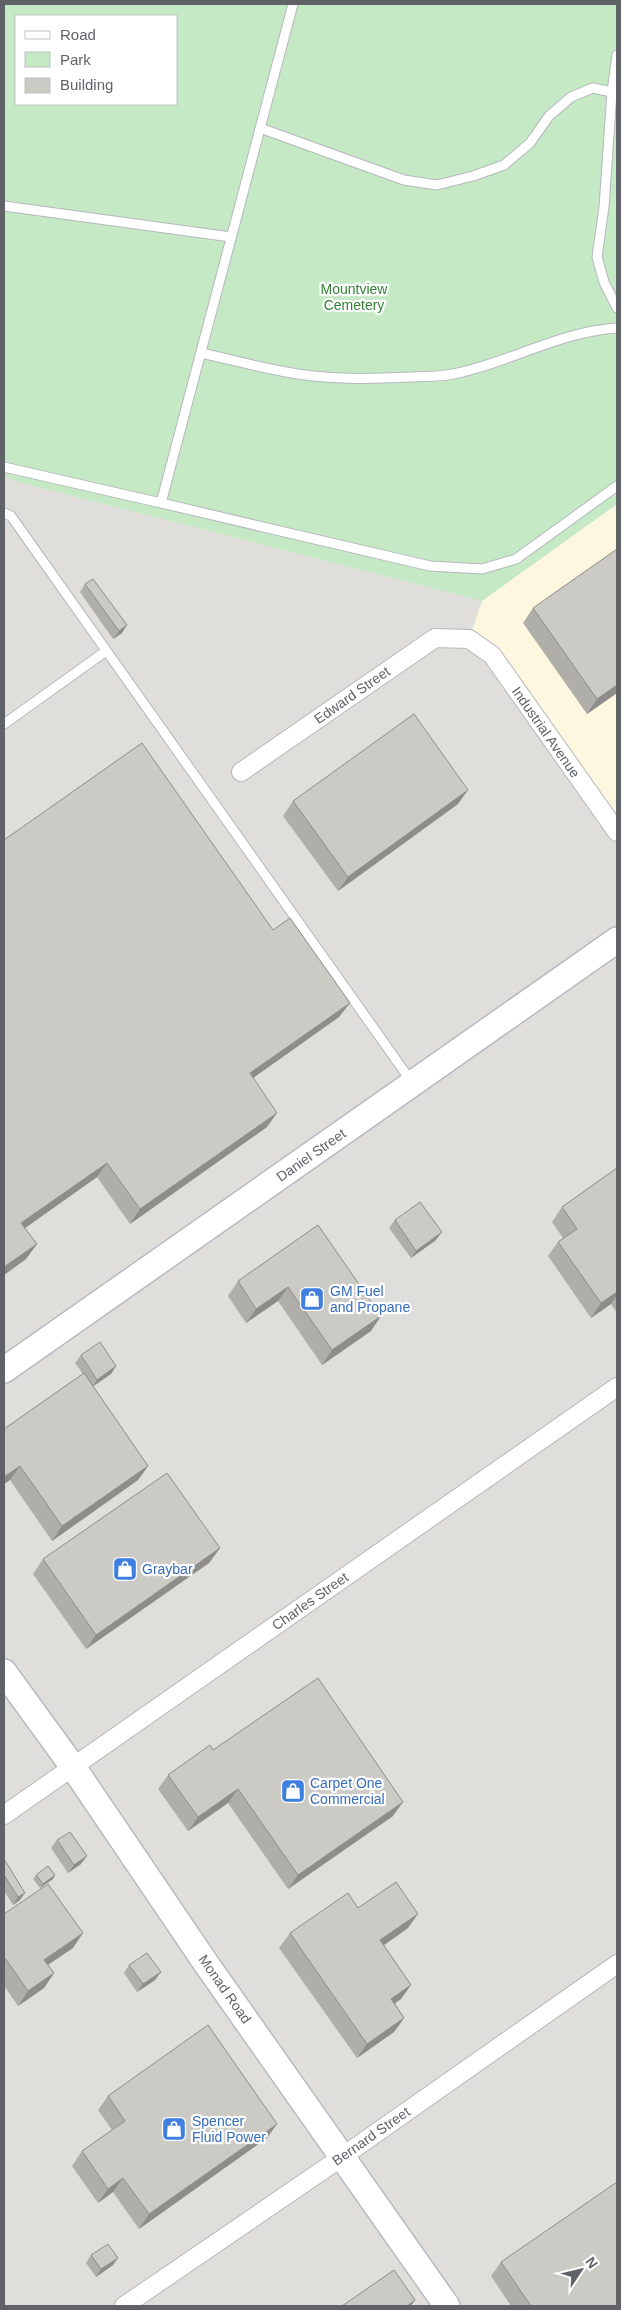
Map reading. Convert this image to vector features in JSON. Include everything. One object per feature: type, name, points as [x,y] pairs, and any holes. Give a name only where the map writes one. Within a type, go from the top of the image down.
[{"type":"street","name":"Edward Street","points":[[241,772],[435,638],[469,638]]},
{"type":"street","name":"Industrial Avenue","points":[[469,638],[492,656],[617,832]]},
{"type":"street","name":"Daniel Street","points":[[4,1370],[617,940]]},
{"type":"street","name":"Charles Street","points":[[4,1815],[617,1387]]},
{"type":"street","name":"Monad Road","points":[[4,1672],[73,1767],[205,1962],[447,2306]]},
{"type":"street","name":"Bernard Street","points":[[124,2306],[342,2157],[617,1964]]},
{"type":"lane","points":[[161,503],[293,4]]},
{"type":"lane","points":[[617,55],[604,207],[597,257],[604,282],[617,308]]},
{"type":"lane","points":[[260,128],[404,180],[436,185],[504,166],[530,143],[549,116],[571,97],[593,88],[614,93]]},
{"type":"lane","points":[[4,206],[231,237]]},
{"type":"lane","points":[[201,352],[286,372],[327,377],[387,378],[434,376],[452,374],[478,367],[548,342],[593,330],[617,328]]},
{"type":"lane","points":[[4,467],[430,566],[482,569],[516,560],[617,486]]},
{"type":"lane","points":[[4,513],[11,516],[412,1084]]},
{"type":"lane","points":[[4,724],[106,651]]},
{"type":"shaded area","points":[[4,476],[22,483],[482,601],[469,639],[617,833],[617,2306],[4,2306]]},
{"type":"shaded area","points":[[617,504],[617,833],[469,639],[482,601]]},
{"type":"green space","name":"Mountview Cemetery","points":[[4,4],[617,4],[617,504],[482,601],[22,483],[4,476]]},
{"type":"building","points":[[617,549],[617,685],[597,699],[533,608]]},
{"type":"building","points":[[93,579],[127,625],[119,631],[85,584]]},
{"type":"building","points":[[414,714],[468,790],[348,877],[293,801]]},
{"type":"building","points":[[142,743],[273,930],[290,918],[350,1003],[250,1073],[277,1113],[140,1209],[107,1163],[21,1223],[37,1244],[4,1267],[4,840]]},
{"type":"building","points":[[617,1168],[617,1292],[601,1303],[558,1242],[577,1229],[562,1207]]},
{"type":"building","points":[[420,1202],[442,1232],[416,1251],[395,1220]]},
{"type":"building","points":[[318,1225],[381,1316],[332,1350],[288,1287],[256,1309],[238,1281]]},
{"type":"building","points":[[100,1342],[116,1366],[97,1380],[81,1355]]},
{"type":"building","points":[[84,1373],[148,1466],[62,1526],[20,1466],[4,1477],[4,1429]]},
{"type":"building","points":[[167,1473],[220,1548],[96,1635],[43,1559]]},
{"type":"building","points":[[318,1678],[403,1802],[298,1875],[238,1789],[198,1817],[168,1775],[210,1745],[213,1750]]},
{"type":"building","points":[[70,1832],[87,1856],[74,1865],[57,1840]]},
{"type":"building","points":[[4,1859],[25,1893],[18,1897],[4,1875]]},
{"type":"building","points":[[48,1866],[55,1875],[43,1884],[36,1875]]},
{"type":"building","points":[[396,1882],[418,1914],[380,1940],[411,1985],[391,1999],[404,2018],[367,2044],[290,1933],[348,1893],[358,1908]]},
{"type":"building","points":[[48,1884],[83,1933],[44,1960],[54,1973],[28,1991],[4,1959],[4,1914]]},
{"type":"building","points":[[147,1953],[161,1972],[143,1984],[129,1965]]},
{"type":"building","points":[[208,2025],[277,2124],[149,2214],[123,2178],[108,2189],[82,2151],[125,2121],[108,2096]]},
{"type":"building","points":[[617,2182],[617,2306],[531,2306],[501,2262]]},
{"type":"building","points":[[108,2244],[118,2258],[101,2269],[91,2255]]},
{"type":"building","points":[[394,2270],[415,2300],[407,2306],[342,2306]]},
{"type":"place","name":"GM Fuel and Propane","points":[[312,1299]]},
{"type":"place","name":"Graybar","points":[[125,1569]]},
{"type":"place","name":"Carpet One Commercial","points":[[293,1791]]},
{"type":"place","name":"Spencer Fluid Power","points":[[174,2129]]}]
